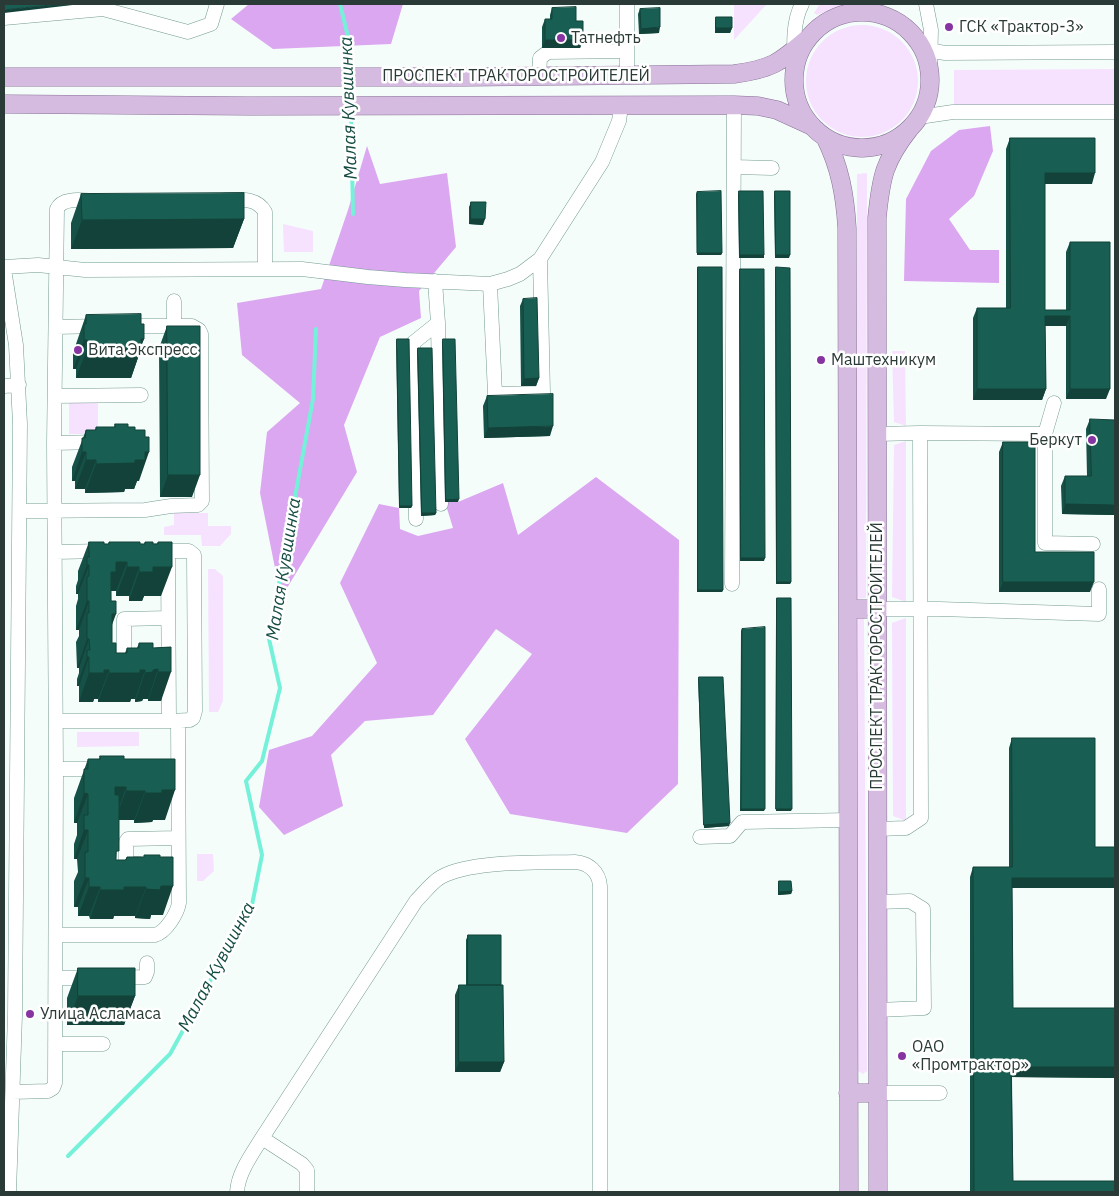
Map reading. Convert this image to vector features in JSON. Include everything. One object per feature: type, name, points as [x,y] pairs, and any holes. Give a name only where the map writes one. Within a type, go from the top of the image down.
[{"type":"main road","points":[[866,12],[885,16],[901,24],[915,38],[928,57],[930,86],[926,102],[915,123],[896,139],[878,146],[860,148],[842,145],[819,131],[802,112],[796,96],[795,69],[801,44],[830,20],[848,14],[866,12]]},
{"type":"main road","name":"ПРОСПЕКТ ТРАКТОРОСТРОИТЕЛЕЙ","points":[[4,77],[466,77],[734,74],[769,68],[801,44]]},
{"type":"main road","name":"ПРОСПЕКТ ТРАКТОРОСТРОИТЕЛЕЙ","points":[[4,104],[250,106],[734,105],[758,106],[777,110],[819,131],[834,155],[842,181],[846,220],[849,1192]]},
{"type":"main road","name":"ПРОСПЕКТ ТРАКТОРОСТРОИТЕЛЕЙ","points":[[878,1192],[877,218],[880,190],[886,166],[894,148],[915,123]]},
{"type":"main road","points":[[848,609],[878,609]]},
{"type":"main road","points":[[848,1093],[878,1093]]},
{"type":"street","points":[[4,18],[103,6],[188,32],[211,24],[217,4]]},
{"type":"street","points":[[627,4],[627,76]]},
{"type":"street","points":[[801,44],[795,29],[799,9],[802,4]]},
{"type":"street","points":[[926,4],[931,30],[928,57],[945,54],[1115,52]]},
{"type":"street","points":[[539,76],[540,58],[548,52],[627,51]]},
{"type":"street","points":[[732,584],[734,105]]},
{"type":"street","points":[[9,1192],[13,1092],[20,511],[19,385],[15,336],[4,268],[33,265],[85,270],[302,268],[368,277],[490,284],[520,274],[540,259],[602,162],[619,121],[621,106]]},
{"type":"street","points":[[915,123],[953,112],[1115,112]]},
{"type":"street","points":[[734,168],[772,168]]},
{"type":"street","points":[[210,200],[248,200],[258,203],[262,208],[265,212],[265,269]]},
{"type":"street","points":[[13,1092],[44,1092],[53,1088],[55,1083],[56,722],[54,442],[57,208],[61,202],[66,201],[114,201]]},
{"type":"street","points":[[490,284],[495,394],[544,392],[540,259]]},
{"type":"street","points":[[435,281],[438,323],[441,504]]},
{"type":"street","points":[[174,301],[174,326]]},
{"type":"street","points":[[416,519],[413,343],[438,323]]},
{"type":"street","points":[[20,511],[145,510],[171,506],[198,505],[202,501],[202,339],[200,330],[196,327],[174,326],[56,326]]},
{"type":"street","points":[[4,386],[19,385]]},
{"type":"street","points":[[55,396],[141,395]]},
{"type":"street","points":[[1054,403],[1046,434],[1045,543],[1093,544]]},
{"type":"street","points":[[878,829],[906,828],[921,818],[920,433]]},
{"type":"street","points":[[878,434],[1046,434]]},
{"type":"street","points":[[54,442],[110,442]]},
{"type":"street","points":[[55,552],[121,551]]},
{"type":"street","points":[[56,722],[173,721],[190,720],[194,715],[194,558],[189,551],[140,551]]},
{"type":"street","points":[[56,935],[152,935],[160,933],[178,910],[174,864],[178,838],[168,657],[168,551]]},
{"type":"street","points":[[878,609],[1099,614],[1099,589]]},
{"type":"street","points":[[168,618],[127,618],[123,622],[125,657],[168,657]]},
{"type":"street","points":[[56,769],[112,769]]},
{"type":"street","points":[[700,837],[730,836],[742,822],[848,820]]},
{"type":"street","points":[[151,864],[130,864],[127,862],[126,842],[128,839],[178,838]]},
{"type":"street","points":[[237,1192],[247,1162],[262,1138],[416,901],[440,877],[460,869],[486,866],[582,862],[596,872],[600,886],[600,1192]]},
{"type":"street","points":[[878,902],[910,901],[923,909],[924,1008],[878,1010]]},
{"type":"street","points":[[56,978],[142,978],[147,974],[147,963]]},
{"type":"street","points":[[55,1044],[103,1044]]},
{"type":"street","points":[[878,1093],[940,1093]]},
{"type":"street","points":[[262,1138],[302,1164],[307,1170],[307,1192]]},
{"type":"shaded area","points":[[249,4],[403,4],[391,44],[273,49],[231,19]]},
{"type":"shaded area","points":[[734,4],[767,4],[734,40]]},
{"type":"shaded area","points":[[820,4],[846,4],[817,15],[814,13]]},
{"type":"shaded area","points":[[862,25],[884,29],[902,41],[914,59],[918,81],[914,103],[902,121],[884,133],[862,137],[840,133],[822,121],[810,103],[806,81],[810,59],[822,41],[840,29]]},
{"type":"shaded area","points":[[1115,69],[1115,106],[954,106],[954,70]]},
{"type":"shaded area","points":[[990,126],[993,151],[974,196],[949,219],[970,250],[999,250],[999,283],[904,281],[906,199],[931,151],[959,130]]},
{"type":"shaded area","points":[[367,146],[380,184],[447,173],[456,247],[419,291],[421,318],[380,337],[344,425],[357,472],[281,598],[260,493],[267,432],[300,403],[242,355],[237,303],[321,289],[348,210]]},
{"type":"shaded area","points":[[867,173],[866,598],[857,599],[857,174]]},
{"type":"shaded area","points":[[283,224],[313,231],[313,252],[284,252]]},
{"type":"shaded area","points":[[892,351],[905,351],[906,426],[894,422]]},
{"type":"shaded area","points":[[69,399],[98,399],[98,434],[69,434]]},
{"type":"shaded area","points":[[906,441],[906,602],[892,597],[894,445]]},
{"type":"shaded area","points":[[596,477],[679,540],[678,784],[627,833],[510,814],[465,739],[532,654],[496,629],[433,715],[365,721],[331,755],[343,806],[284,835],[259,807],[269,750],[312,736],[377,663],[340,583],[379,504],[399,508],[400,529],[418,536],[453,528],[445,502],[458,502],[503,483],[518,535]]},
{"type":"shaded area","points":[[174,513],[208,513],[208,526],[231,526],[231,534],[220,546],[202,546],[201,535],[164,535],[164,527],[174,525]]},
{"type":"shaded area","points":[[208,569],[215,569],[223,576],[223,701],[218,712],[209,712]]},
{"type":"shaded area","points":[[858,616],[864,618],[867,1071],[863,1074],[858,1071]]},
{"type":"shaded area","points":[[906,618],[906,821],[893,816],[892,623]]},
{"type":"shaded area","points":[[77,732],[139,732],[139,746],[77,747]]},
{"type":"shaded area","points":[[197,854],[213,854],[214,871],[203,881],[197,881]]},
{"type":"building","points":[[4,4],[60,4],[4,10]]},
{"type":"building","name":"Татнефть","points":[[576,7],[576,21],[583,21],[583,40],[545,40],[545,19],[552,19],[552,8]]},
{"type":"building","points":[[660,8],[660,27],[641,29],[640,9]]},
{"type":"building","points":[[716,17],[732,17],[732,28],[716,28]]},
{"type":"building","points":[[1010,138],[1095,138],[1095,173],[1045,173],[1045,310],[1070,310],[1070,242],[1110,242],[1110,389],[1070,389],[1070,316],[1045,316],[1046,389],[977,389],[977,308],[1010,308]]},
{"type":"building","points":[[721,191],[722,253],[697,253],[697,192]]},
{"type":"building","points":[[739,191],[763,191],[764,255],[740,255]]},
{"type":"building","points":[[775,191],[790,191],[790,255],[776,255]]},
{"type":"building","points":[[244,193],[244,219],[82,220],[81,194]]},
{"type":"building","points":[[471,202],[486,202],[485,219],[471,219]]},
{"type":"building","points":[[698,267],[722,267],[723,590],[698,590]]},
{"type":"building","points":[[776,267],[790,268],[791,582],[777,582]]},
{"type":"building","points":[[740,269],[764,269],[765,558],[741,558]]},
{"type":"building","points":[[537,298],[539,378],[524,379],[523,299]]},
{"type":"building","points":[[141,314],[141,324],[144,324],[144,339],[141,339],[141,349],[87,349],[87,340],[84,340],[86,315]]},
{"type":"building","points":[[167,326],[200,326],[200,475],[168,475]]},
{"type":"building","points":[[397,339],[409,339],[412,506],[400,506]]},
{"type":"building","points":[[443,339],[455,339],[459,499],[446,500]]},
{"type":"building","points":[[418,348],[432,348],[436,513],[422,513]]},
{"type":"building","points":[[553,394],[553,426],[488,428],[487,396]]},
{"type":"building","points":[[1090,419],[1115,420],[1115,505],[1065,504],[1065,476],[1091,476]]},
{"type":"building","points":[[115,424],[128,424],[128,427],[135,427],[135,430],[145,430],[145,437],[149,437],[149,452],[145,452],[145,460],[135,460],[135,463],[96,464],[96,460],[86,460],[86,452],[82,452],[82,438],[85,438],[86,430],[96,430],[96,427],[115,427]]},
{"type":"building","points":[[1003,442],[1035,442],[1035,552],[1094,552],[1094,582],[1003,582]]},
{"type":"building","points":[[89,542],[109,544],[109,542],[140,542],[140,544],[145,544],[145,542],[153,542],[153,544],[158,544],[158,542],[172,542],[172,567],[153,567],[153,572],[139,572],[139,567],[127,567],[127,562],[116,562],[116,572],[111,572],[111,601],[116,601],[116,614],[112,614],[112,643],[116,643],[116,653],[127,653],[127,648],[139,648],[139,643],[153,643],[153,648],[171,647],[171,672],[158,672],[158,669],[145,673],[145,670],[140,670],[140,673],[109,673],[109,670],[104,670],[104,673],[89,673],[89,657],[87,657],[87,650],[90,650],[89,639],[87,639],[89,601],[87,601],[87,577],[89,576],[89,565],[87,565],[87,557],[89,557]]},
{"type":"building","points":[[777,598],[791,598],[792,809],[776,809]]},
{"type":"building","points":[[765,627],[765,809],[741,809],[742,629]]},
{"type":"building","points":[[699,677],[723,677],[730,823],[704,825]]},
{"type":"building","points":[[1012,738],[1095,738],[1095,847],[1115,847],[1115,878],[1012,878],[1013,1008],[1115,1008],[1115,1067],[1011,1067],[1013,1181],[1115,1181],[1115,1192],[974,1192],[973,867],[1012,867]]},
{"type":"building","points":[[100,756],[124,756],[124,759],[175,759],[175,790],[162,790],[162,793],[145,793],[145,791],[126,791],[126,787],[115,787],[115,795],[119,795],[119,851],[116,851],[116,860],[126,860],[127,857],[144,857],[144,855],[173,857],[173,886],[161,886],[160,890],[146,889],[146,887],[124,887],[124,890],[100,890],[100,887],[89,887],[89,878],[85,878],[85,852],[88,852],[88,830],[84,830],[84,815],[88,815],[88,794],[84,793],[84,769],[88,769],[88,759],[100,759]]},
{"type":"building","points":[[779,881],[791,881],[792,891],[779,892]]},
{"type":"building","points":[[468,935],[501,935],[501,985],[468,985]]},
{"type":"building","points":[[78,968],[135,968],[135,996],[78,996]]},
{"type":"building","points":[[459,985],[503,985],[504,1062],[459,1062]]},
{"type":"waterway","name":"Малая Кувшинка","points":[[340,4],[350,45],[351,73]]},
{"type":"waterway","name":"Малая Кувшинка","points":[[351,82],[351,100]]},
{"type":"waterway","name":"Малая Кувшинка","points":[[351,110],[353,214]]},
{"type":"waterway","name":"Малая Кувшинка","points":[[68,1156],[170,1054],[252,905],[262,855],[246,781],[262,761],[280,688],[269,639],[313,399],[316,329]]},
{"type":"place","name":"ГСК «Трактор-3»","points":[[949,27]]},
{"type":"place","name":"Татнефть","points":[[561,38]]},
{"type":"place","name":"Вита Экспресс","points":[[78,350]]},
{"type":"place","name":"Маштехникум","points":[[821,360]]},
{"type":"place","name":"Беркут","points":[[1092,440]]},
{"type":"place","name":"Улица Асламаса","points":[[30,1014]]},
{"type":"place","name":"ОАО «Промтрактор»","points":[[902,1056]]}]
